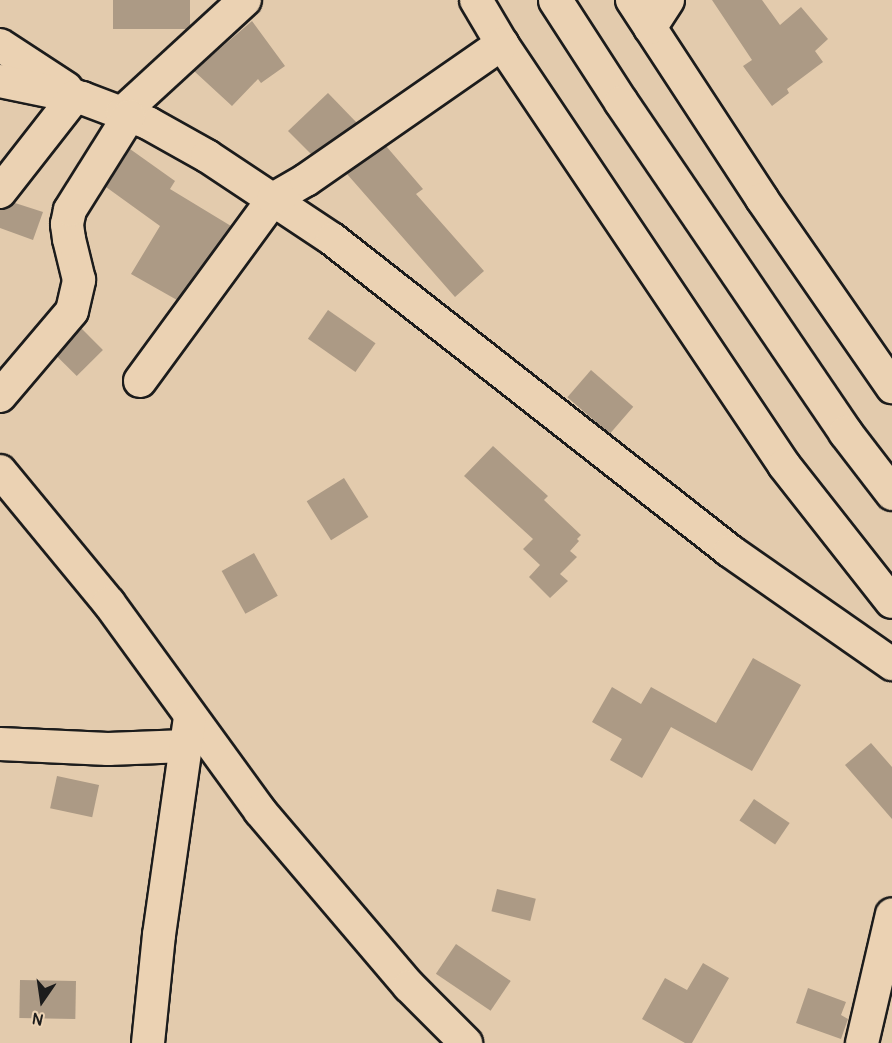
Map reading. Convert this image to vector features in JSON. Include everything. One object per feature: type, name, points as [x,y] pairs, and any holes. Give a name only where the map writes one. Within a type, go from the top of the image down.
[{"type":"main road","points":[[555,0],[621,102],[845,432],[892,493]]},
{"type":"street","points":[[0,396],[72,311],[79,280],[67,224],[70,210],[125,114],[245,0]]},
{"type":"street","points":[[476,0],[502,44],[784,465],[892,602]]},
{"type":"street","points":[[632,0],[762,199],[892,387]]},
{"type":"street","points":[[650,28],[668,0]]},
{"type":"street","points":[[140,381],[273,199],[306,180],[502,44]]},
{"type":"street","points":[[0,45],[78,97]]},
{"type":"street","points":[[0,81],[78,97],[148,123],[207,156],[273,199],[332,239],[730,551],[892,664]]},
{"type":"street","points":[[0,192],[78,97]]},
{"type":"street","points":[[0,471],[109,603],[188,732],[260,811],[409,986],[466,1043]]},
{"type":"street","points":[[0,744],[108,749],[188,732]]},
{"type":"street","points":[[148,1043],[159,935],[188,732]]},
{"type":"street","points":[[862,1043],[892,914]]},
{"type":"building","points":[[113,0],[190,0],[190,29],[113,29]]},
{"type":"building","points":[[712,0],[762,0],[780,25],[801,7],[828,39],[815,51],[823,62],[787,89],[789,93],[772,106],[743,66],[752,60]]},
{"type":"building","points":[[252,21],[285,66],[261,83],[258,79],[232,106],[194,71]]},
{"type":"building","points":[[328,93],[357,123],[311,154],[288,131]]},
{"type":"building","points":[[386,146],[423,189],[416,194],[484,271],[455,297],[347,174]]},
{"type":"building","points":[[130,149],[175,181],[170,189],[231,226],[177,300],[131,274],[160,226],[106,187]]},
{"type":"building","points":[[15,203],[43,212],[33,240],[0,228],[0,210]]},
{"type":"building","points":[[328,310],[376,343],[355,372],[308,339]]},
{"type":"building","points":[[81,328],[103,350],[77,376],[55,354]]},
{"type":"building","points":[[591,370],[633,407],[610,434],[567,397]]},
{"type":"building","points":[[493,446],[548,496],[544,500],[581,535],[570,551],[577,557],[560,574],[568,581],[550,598],[529,577],[540,565],[523,549],[533,539],[464,476]]},
{"type":"building","points":[[344,478],[368,517],[331,540],[307,501]]},
{"type":"building","points":[[254,553],[278,596],[245,614],[222,571]]},
{"type":"building","points":[[753,658],[801,685],[752,771],[671,727],[642,778],[610,760],[622,739],[592,722],[612,687],[641,704],[651,687],[716,723]]},
{"type":"building","points":[[871,743],[892,767],[892,819],[845,765]]},
{"type":"building","points":[[57,776],[99,785],[92,817],[50,808]]},
{"type":"building","points":[[754,799],[790,823],[775,845],[739,821]]},
{"type":"building","points":[[497,889],[536,899],[530,921],[491,911]]},
{"type":"building","points":[[456,944],[511,981],[491,1011],[436,974]]},
{"type":"building","points":[[703,963],[729,978],[692,1043],[685,1043],[642,1019],[665,978],[687,990]]},
{"type":"building","points":[[20,980],[76,981],[75,1019],[19,1018]]},
{"type":"building","points":[[808,988],[846,1002],[841,1015],[848,1019],[841,1039],[796,1023]]}]
